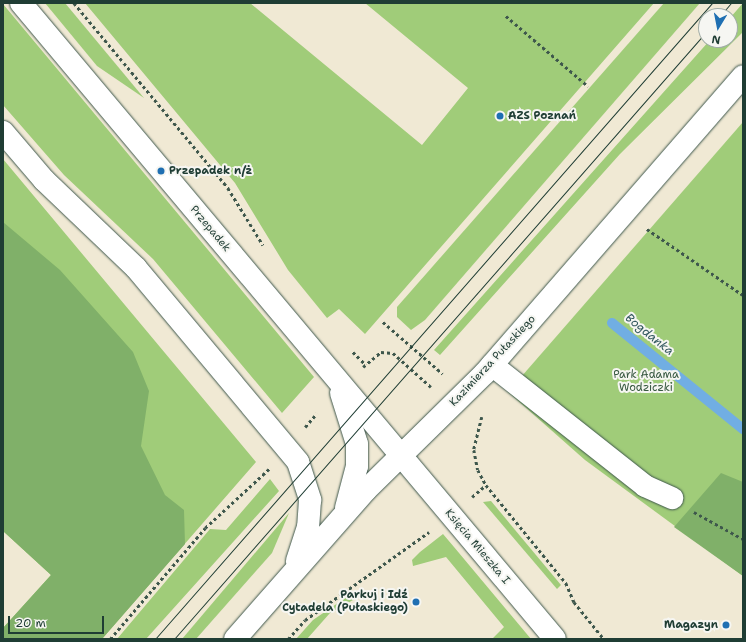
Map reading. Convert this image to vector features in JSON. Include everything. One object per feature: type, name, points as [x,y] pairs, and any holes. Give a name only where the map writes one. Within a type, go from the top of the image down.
[{"type":"street","name":"Przepadek","points":[[21,3],[400,455]]},
{"type":"street","name":"Kazimierza Pułaskiego","points":[[235,639],[342,516],[400,455],[492,365],[743,76]]},
{"type":"street","points":[[3,132],[44,180],[136,268],[287,448],[306,480],[310,500],[305,539],[287,579]]},
{"type":"street","points":[[492,365],[644,486],[672,498]]},
{"type":"street","points":[[339,384],[357,444],[355,474],[342,516]]},
{"type":"street","name":"Księcia Mieszka I","points":[[400,455],[555,639]]},
{"type":"path","points":[[74,3],[228,188],[264,247]]},
{"type":"path","points":[[506,16],[588,86]]},
{"type":"path","points":[[643,226],[743,295]]},
{"type":"path","points":[[383,322],[458,399]]},
{"type":"path","points":[[350,348],[366,365]]},
{"type":"path","points":[[110,639],[205,528],[255,478],[266,473],[339,384],[366,365],[381,352],[393,353],[458,399],[484,410],[474,450],[478,470],[486,485],[566,583],[574,602],[604,639]]},
{"type":"path","points":[[288,639],[305,620],[450,515],[486,485]]},
{"type":"path","points":[[672,498],[743,539]]},
{"type":"green space","points":[[45,3],[65,3],[144,98],[97,66]]},
{"type":"green space","points":[[85,3],[250,3],[422,145],[468,88],[365,3],[654,3],[365,334],[339,309],[327,318],[288,270],[235,183]]},
{"type":"green space","points":[[664,3],[700,3],[425,320],[411,330],[397,317],[397,307]]},
{"type":"green space","points":[[743,3],[743,32],[738,37],[738,9]]},
{"type":"green space","points":[[3,4],[314,377],[282,413],[153,259],[64,175],[3,105]]},
{"type":"green space","points":[[703,48],[727,48],[620,154],[440,355],[434,350]]},
{"type":"green space","name":"Park Adama Wodziczki","points":[[743,122],[743,576],[585,460],[508,392]]},
{"type":"green space","points":[[3,159],[256,462],[102,639],[3,639],[3,628],[51,575],[3,531]]},
{"type":"green space","points":[[3,222],[60,270],[133,352],[149,391],[141,446],[165,495],[184,510],[185,544],[102,639],[3,639],[3,628],[51,575],[3,531]]},
{"type":"green space","points":[[721,473],[743,482],[743,576],[674,527]]},
{"type":"green space","points":[[270,479],[279,491],[146,639],[117,639],[210,529],[226,530]]},
{"type":"green space","points":[[491,501],[561,585],[557,589],[483,502]]},
{"type":"green space","points":[[289,513],[272,553],[196,639],[182,639]]},
{"type":"green space","points":[[443,534],[531,639],[492,639],[504,627],[446,557],[413,566],[412,560]]},
{"type":"green space","points":[[369,591],[330,613],[307,639],[296,639],[313,620],[351,594]]},
{"type":"waterway","name":"Bogdanka","points":[[612,323],[743,429]]},
{"type":"tram line","points":[[155,639],[712,3]]},
{"type":"tram line","points":[[727,8],[731,3]]},
{"type":"tram line","points":[[174,639],[698,41]]},
{"type":"place","name":"AZS Poznań","points":[[500,116]]},
{"type":"place","name":"Przepadek n/ż","points":[[161,171]]},
{"type":"place","name":"Parkuj i Idź Cytadela (Pułaskiego)","points":[[416,602]]},
{"type":"place","name":"Magazyn","points":[[726,625]]}]
